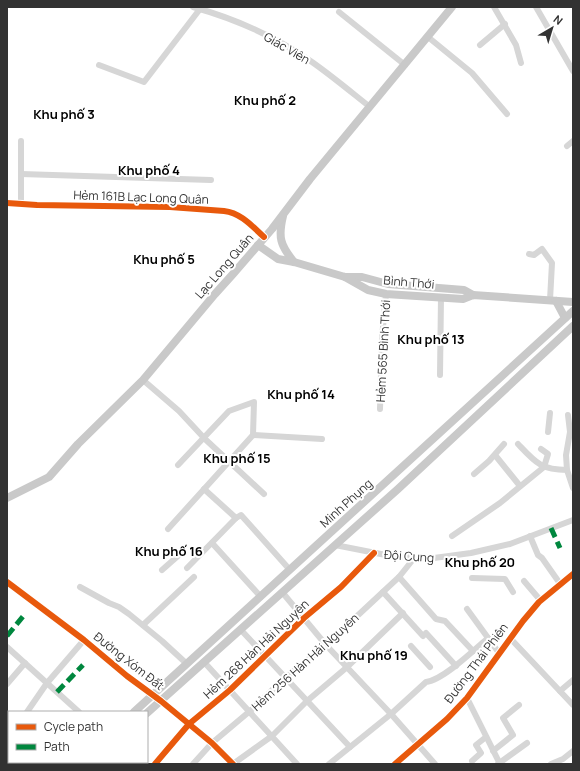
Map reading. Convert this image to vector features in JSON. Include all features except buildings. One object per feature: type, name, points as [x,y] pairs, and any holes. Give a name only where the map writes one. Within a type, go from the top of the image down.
[{"type":"main road","name":"Lạc Long Quân","points":[[7,498],[49,477],[78,444],[144,380],[208,302],[284,214],[310,179],[452,7]]},
{"type":"main road","points":[[284,214],[280,229],[280,237],[287,253],[294,262]]},
{"type":"main road","name":"Bình Thới","points":[[258,245],[278,259],[294,262],[345,277],[368,290],[386,294],[463,299],[473,295]]},
{"type":"main road","name":"Bình Thới","points":[[345,277],[362,277],[388,284],[464,290],[473,295],[573,302]]},
{"type":"main road","points":[[441,288],[441,297]]},
{"type":"main road","points":[[553,301],[565,318]]},
{"type":"main road","name":"Minh Phụng","points":[[135,711],[573,311]]},
{"type":"main road","name":"Minh Phụng","points":[[148,712],[398,489],[573,326]]},
{"type":"main road","points":[[390,479],[398,489]]},
{"type":"street","name":"Giác Viên","points":[[193,7],[243,24],[289,47],[325,72],[370,107]]},
{"type":"street","points":[[494,7],[516,45],[521,63]]},
{"type":"street","points":[[536,7],[573,71]]},
{"type":"street","points":[[99,65],[144,82],[200,9]]},
{"type":"street","points":[[339,12],[405,65]]},
{"type":"street","points":[[480,45],[505,24]]},
{"type":"street","points":[[428,37],[472,73],[507,114]]},
{"type":"street","points":[[21,141],[21,204]]},
{"type":"street","points":[[567,146],[573,141]]},
{"type":"street","points":[[21,174],[211,180]]},
{"type":"street","name":"Hẻm 161B Lạc Long Quân","points":[[7,203],[170,207],[232,212],[247,221],[264,237]]},
{"type":"street","points":[[530,254],[534,255],[542,249],[552,263],[553,301]]},
{"type":"street","name":"Hẻm 565 Bình Thới","points":[[380,409],[382,338],[386,294]]},
{"type":"street","points":[[440,375],[441,297]]},
{"type":"street","points":[[144,380],[179,411],[205,439],[264,494]]},
{"type":"street","points":[[168,529],[253,435],[254,402],[229,411],[205,439],[178,465]]},
{"type":"street","points":[[548,432],[550,413]]},
{"type":"street","points":[[568,415],[571,432],[566,455],[567,470],[573,487]]},
{"type":"street","points":[[253,435],[322,439]]},
{"type":"street","points":[[474,474],[495,455],[504,444]]},
{"type":"street","points":[[518,444],[536,462],[544,467],[567,470]]},
{"type":"street","points":[[452,536],[500,503],[544,467],[548,454],[541,449]]},
{"type":"street","points":[[495,455],[520,486]]},
{"type":"street","points":[[204,489],[239,517],[290,570]]},
{"type":"street","points":[[187,568],[239,517]]},
{"type":"street","name":"Đội Cung","points":[[335,545],[391,556],[434,558],[458,556],[510,544],[573,520]]},
{"type":"street","points":[[530,536],[538,555],[542,558],[561,585]]},
{"type":"street","points":[[212,543],[261,597]]},
{"type":"street","name":"Hẻm 268 Hàn Hải Nguyên","points":[[155,764],[189,724],[230,690],[304,618],[341,587],[374,553]]},
{"type":"street","points":[[162,570],[180,555]]},
{"type":"street","name":"Hẻm 256 Hàn Hải Nguyên","points":[[193,764],[212,743],[250,711],[286,677],[326,645],[383,592],[399,577],[415,557]]},
{"type":"street","name":"Đường Thái Phiên","points":[[395,764],[447,719],[467,698],[523,621],[541,601],[573,574]]},
{"type":"street","points":[[143,625],[194,577]]},
{"type":"street","points":[[399,577],[436,619],[445,621],[473,651]]},
{"type":"street","points":[[472,578],[505,579],[513,592]]},
{"type":"street","points":[[524,581],[541,601]]},
{"type":"street","name":"Đường Xóm Đất","points":[[7,582],[84,640],[127,676],[154,695],[212,743],[233,764]]},
{"type":"street","points":[[80,586],[109,603],[119,607],[143,625],[187,664]]},
{"type":"street","points":[[282,592],[346,668],[391,714],[434,764]]},
{"type":"street","points":[[383,592],[403,614],[456,666]]},
{"type":"street","points":[[467,609],[499,653]]},
{"type":"street","points":[[233,764],[272,736],[307,701],[346,668],[403,614]]},
{"type":"street","points":[[241,630],[350,747]]},
{"type":"street","points":[[329,764],[391,714],[426,682],[431,682],[456,666],[488,638]]},
{"type":"street","points":[[510,638],[560,691],[572,701]]},
{"type":"street","points":[[28,711],[48,683],[84,640]]},
{"type":"street","points":[[411,646],[430,667]]},
{"type":"street","points":[[7,647],[78,711]]},
{"type":"street","points":[[204,662],[297,764]]},
{"type":"street","points":[[7,684],[25,663]]},
{"type":"street","points":[[560,691],[573,680]]},
{"type":"street","points":[[467,698],[499,764],[527,743]]},
{"type":"street","points":[[493,751],[513,735],[503,718],[519,705]]},
{"type":"street","points":[[69,711],[73,706]]},
{"type":"street","points":[[472,761],[481,754],[476,745],[486,737]]},
{"type":"street","points":[[551,764],[563,759],[573,751]]},
{"type":"marked path","points":[[551,528],[560,548]]},
{"type":"marked path","points":[[7,636],[25,614]]},
{"type":"marked path","points":[[57,692],[83,665]]},
{"type":"cycle path","points":[[7,203],[37,205],[170,207],[224,211],[241,217],[251,224],[264,237]]},
{"type":"cycle path","points":[[155,764],[189,724],[230,690],[304,618],[341,587],[374,553]]},
{"type":"cycle path","points":[[395,764],[447,719],[467,698],[523,621],[539,602],[573,574]]},
{"type":"cycle path","points":[[7,582],[161,701],[212,743],[233,764]]},
{"type":"district","name":"Khu phố 2","points":[[265,100]]},
{"type":"district","name":"Khu phố 3","points":[[64,114]]},
{"type":"district","name":"Khu phố 4","points":[[149,170]]},
{"type":"district","name":"Khu phố 5","points":[[164,259]]},
{"type":"district","name":"Khu phố 13","points":[[431,339]]},
{"type":"district","name":"Khu phố 14","points":[[301,394]]},
{"type":"district","name":"Khu phố 15","points":[[237,458]]},
{"type":"district","name":"Khu phố 16","points":[[169,551]]},
{"type":"district","name":"Khu phố 20","points":[[480,562]]},
{"type":"district","name":"Khu phố 19","points":[[374,655]]}]
